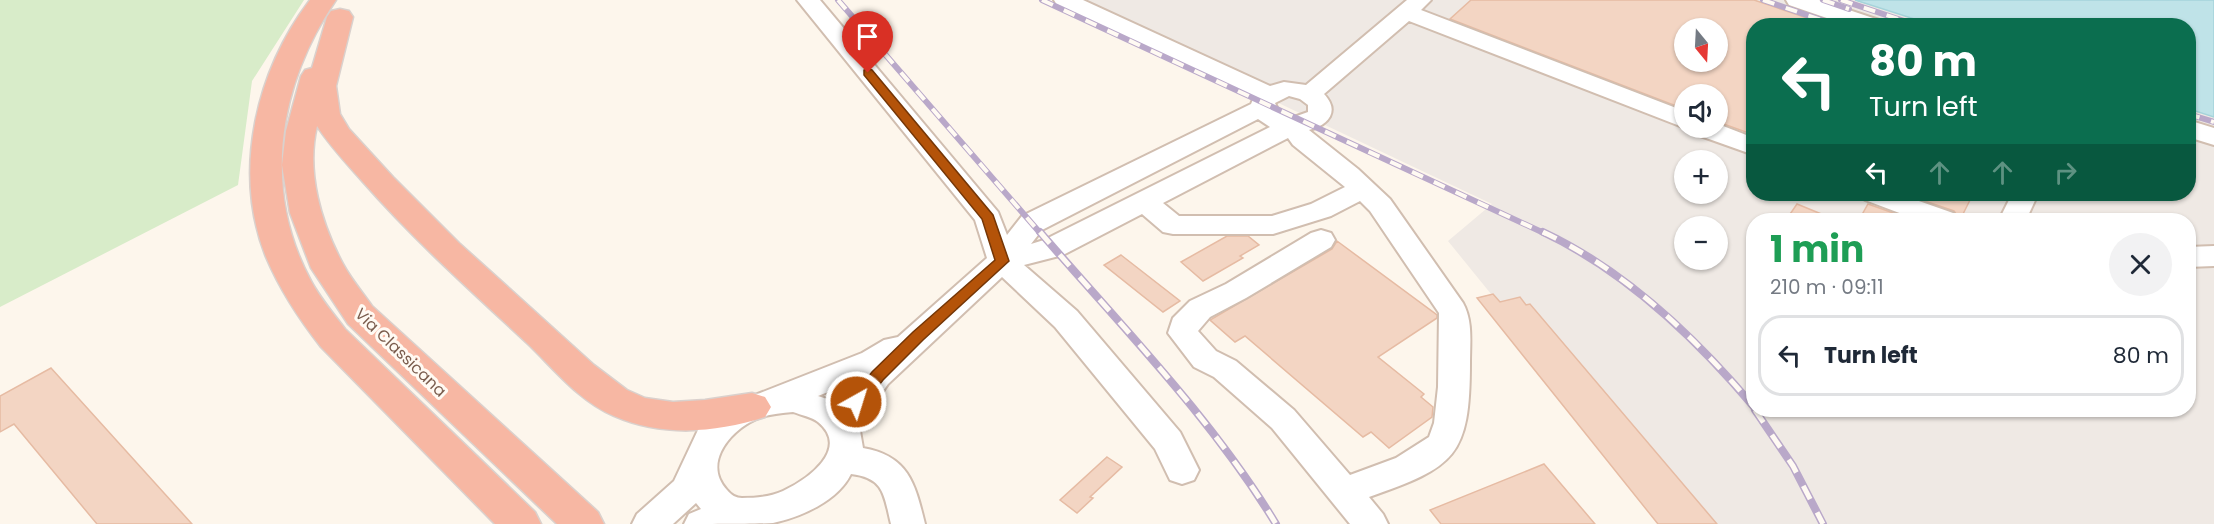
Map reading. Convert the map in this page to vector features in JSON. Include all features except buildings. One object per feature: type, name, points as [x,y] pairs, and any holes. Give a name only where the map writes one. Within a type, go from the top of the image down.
[{"type":"highway","points":[[328,7],[322,105],[330,126],[396,201],[592,385],[626,406],[658,416],[698,417],[762,404]]},
{"type":"highway","points":[[328,7],[284,70],[270,117],[263,160],[265,190],[272,230],[304,300],[333,338],[521,524]]},
{"type":"highway","name":"Via Classicana","points":[[328,7],[319,62],[301,131],[297,165],[306,213],[328,268],[360,315],[583,523]]},
{"type":"street","points":[[808,0],[988,218],[1002,261],[1066,319],[1168,441],[1182,470]]},
{"type":"street","points":[[842,426],[856,402],[878,376],[918,336],[1002,261],[1032,223],[1265,101],[1293,89],[1310,94],[1320,104],[1320,115],[1308,123],[1293,125],[1276,122],[1269,118],[1265,101],[1065,0]]},
{"type":"street","points":[[1797,0],[1850,18]]},
{"type":"street","points":[[1310,94],[1413,6],[1674,116]]},
{"type":"street","points":[[1002,261],[1053,248],[1293,125]]},
{"type":"street","points":[[1293,125],[1302,139],[1364,188],[1380,205],[1453,311],[1455,320],[1453,405],[1450,429],[1442,446],[1416,464],[1345,491]]},
{"type":"street","points":[[2196,131],[2214,137]]},
{"type":"street","points":[[1728,137],[1746,144]]},
{"type":"street","points":[[1145,202],[1173,225],[1273,225],[1321,210],[1364,188]]},
{"type":"street","points":[[1893,201],[1924,213]]},
{"type":"street","points":[[1321,240],[1236,291],[1200,309],[1184,326],[1183,333],[1205,359],[1225,369],[1283,419],[1371,524]]},
{"type":"street","points":[[2196,257],[2214,256]]},
{"type":"street","points":[[649,524],[686,491],[700,466],[705,448],[716,431],[732,417],[873,361],[918,336]]},
{"type":"street","points":[[762,404],[794,400],[814,404],[830,413],[842,426],[848,441],[841,470],[818,510],[818,524]]},
{"type":"street","points":[[700,466],[701,482],[708,496],[721,507],[738,515],[762,518],[798,509],[820,497],[841,470],[879,466],[890,474],[897,488],[908,524]]},
{"type":"street","points":[[701,524],[738,515]]},
{"type":"shaded area","points":[[1061,0],[1855,0],[1911,18],[1746,18],[1746,201],[2196,201],[2196,111],[2214,117],[2214,524],[1658,524],[1477,298],[1491,294],[1448,241],[1492,204]]},
{"type":"green space","points":[[0,0],[304,0],[252,81],[238,185],[0,307]]},
{"type":"water","points":[[1855,0],[2214,0],[2214,117],[2196,111],[2196,18],[1911,18]]},
{"type":"railway","points":[[838,0],[1041,234]]},
{"type":"railway","points":[[1042,0],[1546,234]]},
{"type":"railway","points":[[1763,0],[1816,18]]},
{"type":"railway","points":[[1823,0],[1849,9]]},
{"type":"railway","points":[[1841,0],[1895,18]]},
{"type":"railway","points":[[2196,116],[2214,122]]},
{"type":"railway","points":[[1040,232],[1194,409],[1251,485],[1276,524]]},
{"type":"railway","points":[[1543,232],[1603,266],[1658,308],[1708,356],[1746,398]]},
{"type":"railway","points":[[1760,417],[1793,466],[1823,524]]},
{"type":"route","points":[[856,402],[918,336],[1002,261],[988,218],[868,73]]}]
